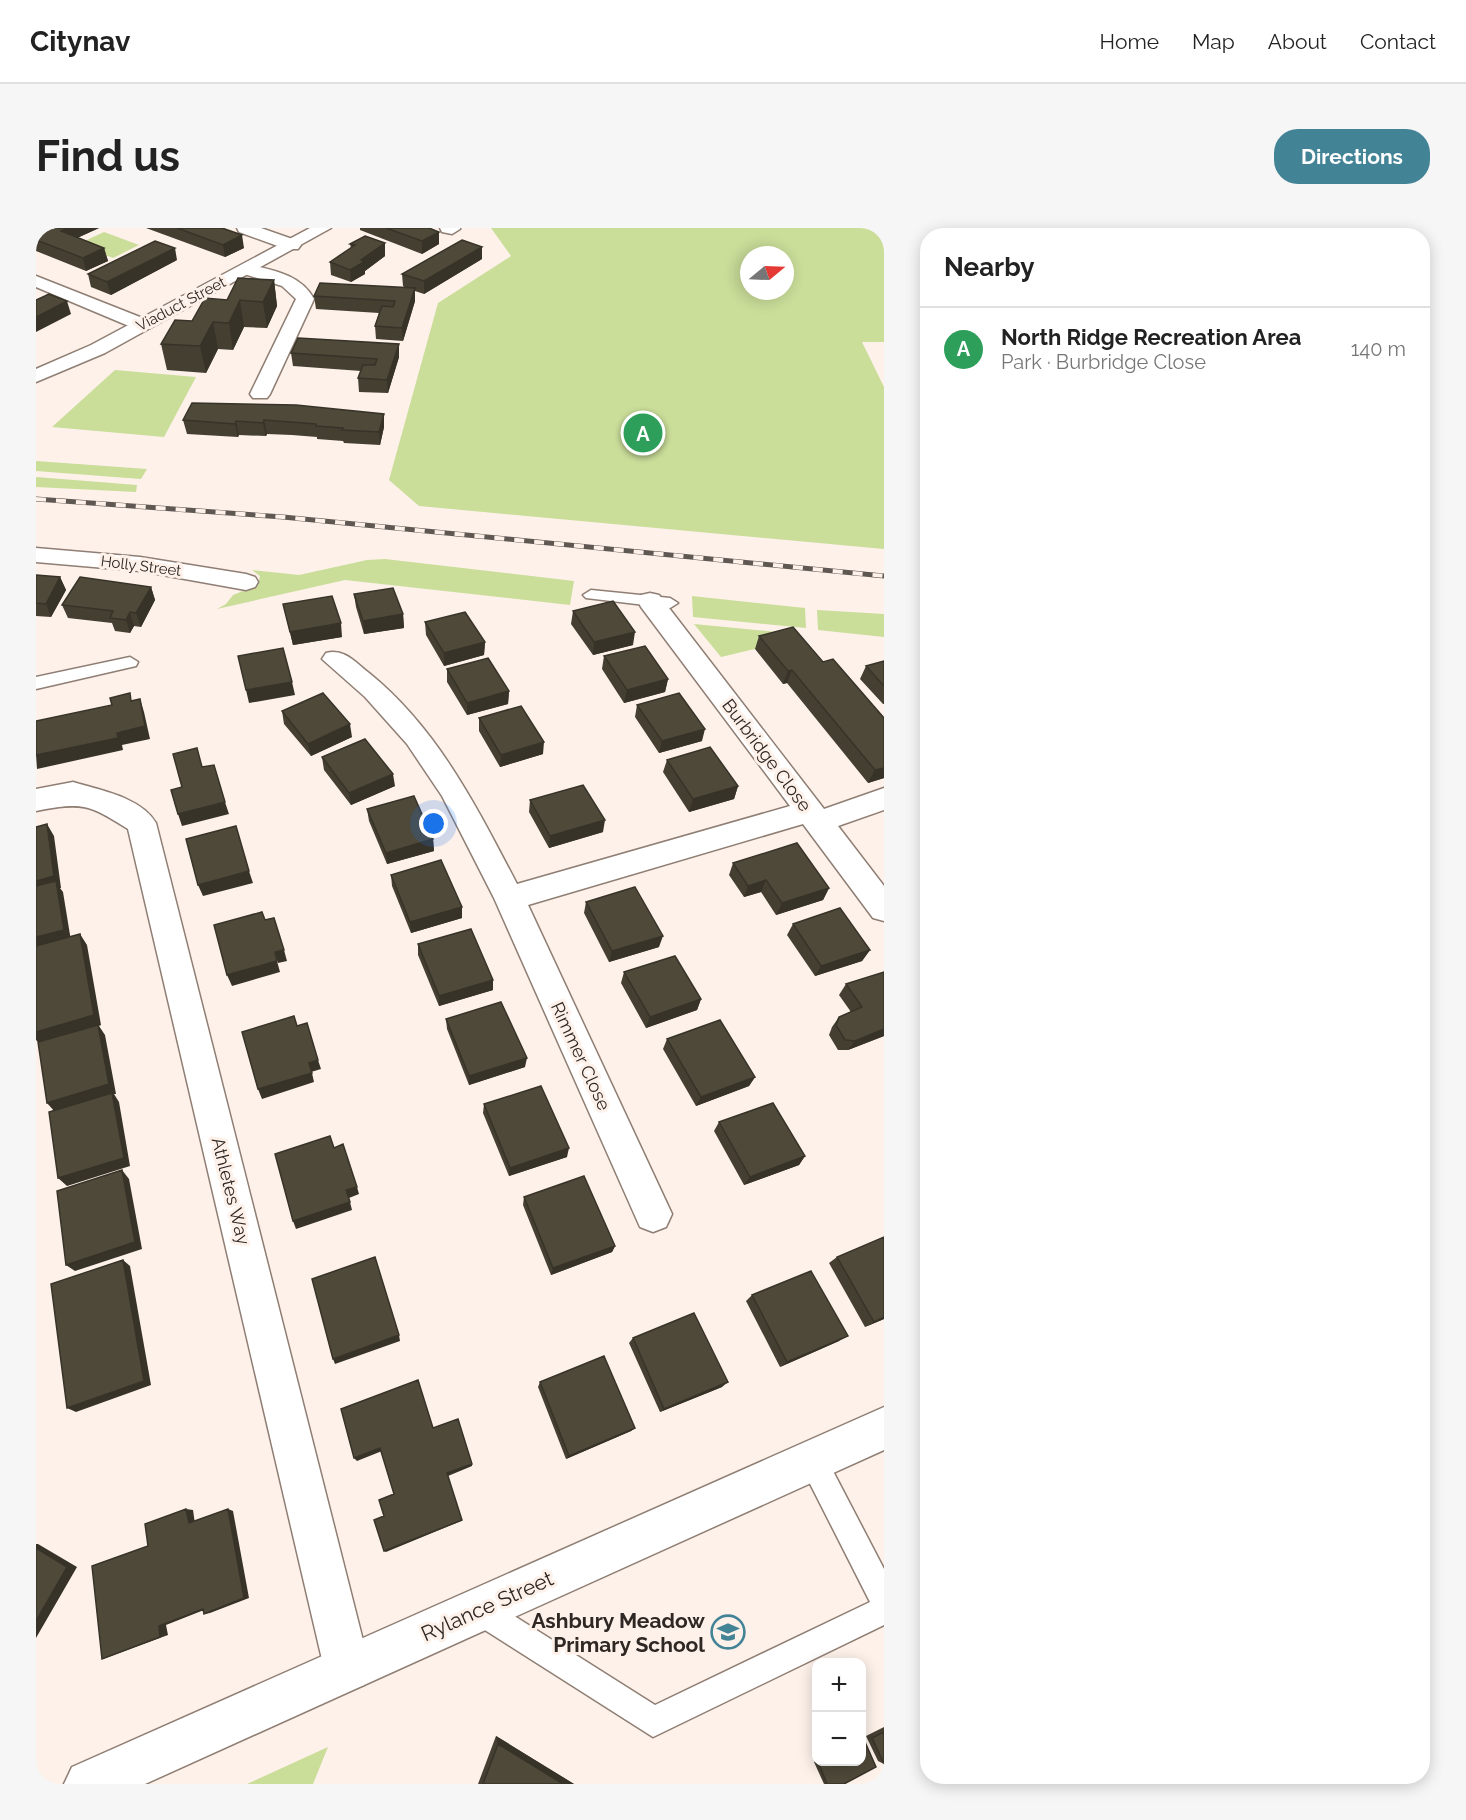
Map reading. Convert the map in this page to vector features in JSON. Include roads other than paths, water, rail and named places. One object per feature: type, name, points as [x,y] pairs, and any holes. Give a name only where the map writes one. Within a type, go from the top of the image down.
[{"type":"street","points":[[245,228],[292,245]]},
{"type":"street","name":"Viaduct Street","points":[[36,376],[98,349],[323,228]]},
{"type":"street","points":[[247,269],[293,285],[303,291],[305,299],[260,394]]},
{"type":"street","points":[[36,281],[143,325]]},
{"type":"street","name":"Holly Street","points":[[36,555],[140,564],[246,582]]},
{"type":"street","name":"Burbridge Close","points":[[660,602],[813,816],[884,909]]},
{"type":"street","name":"Rimmer Close","points":[[335,659],[374,691],[417,737],[454,791],[509,898],[653,1214]]},
{"type":"street","name":"Athletes Way","points":[[36,800],[73,793],[110,804],[141,823],[347,1668]]},
{"type":"street","points":[[509,898],[813,816],[884,800]]},
{"type":"street","name":"Rylance Street","points":[[89,1784],[884,1428]]},
{"type":"lane","points":[[591,595],[660,602]]},
{"type":"lane","points":[[36,683],[130,662]]},
{"type":"lane","points":[[812,1460],[884,1599]]},
{"type":"lane","points":[[479,1610],[653,1722],[884,1610]]},
{"type":"railway","points":[[36,499],[283,517],[884,576]]},
{"type":"place","name":"North Ridge Recreation Area","points":[[643,433]]},
{"type":"place","name":"Ashbury Meadow Primary School","points":[[728,1632]]}]
